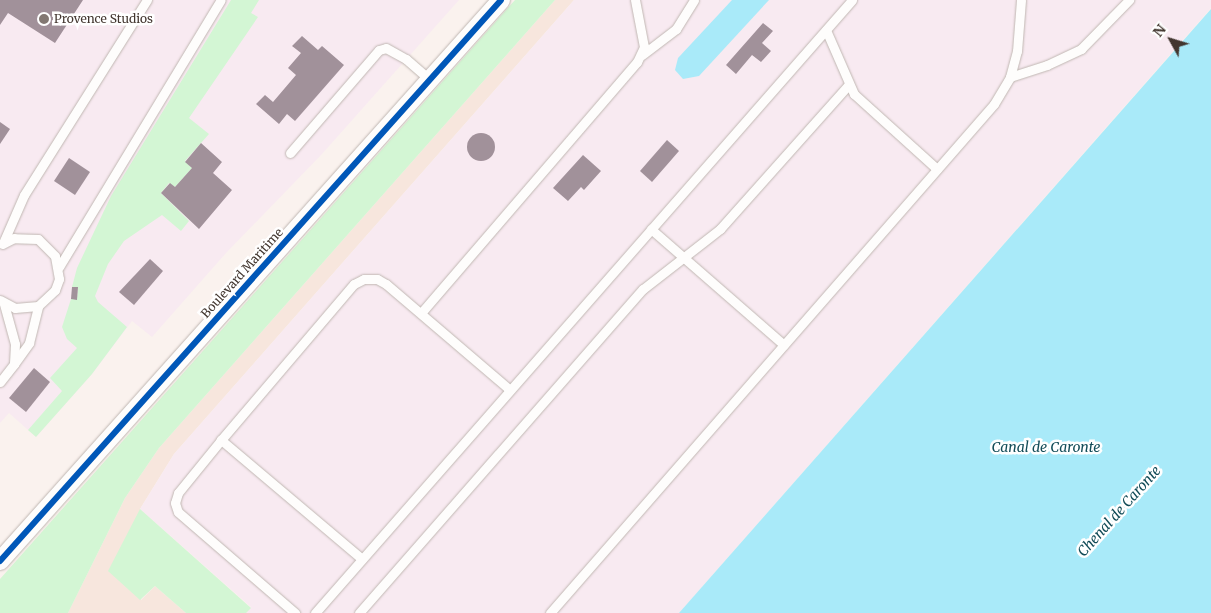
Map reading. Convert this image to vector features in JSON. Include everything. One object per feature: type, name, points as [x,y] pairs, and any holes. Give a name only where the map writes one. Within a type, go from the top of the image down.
[{"type":"street","name":"Boulevard Maritime","points":[[0,561],[501,0]]},
{"type":"lane","points":[[1,244],[24,195],[147,0]]},
{"type":"lane","points":[[0,382],[29,343],[38,306],[55,290],[59,267],[221,0]]},
{"type":"lane","points":[[635,0],[644,47],[642,55]]},
{"type":"lane","points":[[421,313],[642,55],[676,29],[694,0]]},
{"type":"lane","points":[[315,613],[852,0]]},
{"type":"lane","points":[[550,613],[994,104],[1010,77],[1017,51],[1021,0]]},
{"type":"lane","points":[[1010,77],[1047,65],[1080,49],[1129,0]]},
{"type":"lane","points":[[826,30],[849,84],[861,102],[937,169]]},
{"type":"lane","points":[[290,153],[379,50],[386,48],[406,59],[430,80]]},
{"type":"lane","points":[[359,613],[643,289],[720,229],[849,84]]},
{"type":"lane","points":[[651,229],[784,345]]},
{"type":"lane","points":[[1,244],[26,236],[38,240],[48,246],[59,267]]},
{"type":"lane","points":[[295,613],[178,512],[175,503],[178,493],[221,440],[354,284],[364,279],[377,279],[421,313],[510,390]]},
{"type":"lane","points":[[2,302],[15,308],[38,306]]},
{"type":"lane","points":[[2,302],[15,344],[14,364]]},
{"type":"lane","points":[[221,440],[362,559]]},
{"type":"shaded area","points":[[0,0],[459,0],[322,154],[226,253],[152,337],[132,321],[92,374],[36,437],[9,413],[0,423]]},
{"type":"shaded area","points":[[555,0],[574,0],[174,454],[140,509],[141,600],[155,586],[186,613],[68,613],[125,498],[159,448]]},
{"type":"shaded area","points":[[574,0],[1211,0],[1211,8],[679,613],[246,613],[251,607],[140,509],[174,454]]},
{"type":"green space","points":[[231,0],[259,0],[251,13],[258,17],[189,118],[209,134],[185,161],[192,168],[175,187],[169,183],[161,193],[189,221],[181,231],[162,215],[124,241],[108,264],[95,296],[98,302],[127,327],[92,374],[36,437],[28,430],[62,391],[50,378],[77,348],[67,339],[62,327],[71,299],[77,299],[78,287],[72,287],[77,268],[111,196]]},
{"type":"green space","points":[[515,0],[555,0],[159,448],[125,498],[68,613],[0,613],[0,579]]},
{"type":"green space","points":[[140,509],[251,608],[246,613],[186,613],[155,586],[140,600],[108,571]]},
{"type":"water","points":[[732,0],[769,0],[699,76],[683,79],[675,70],[678,58]]},
{"type":"water","name":"Canal de Caronte","points":[[1211,9],[1211,613],[679,613]]},
{"type":"building","name":"Provence Studios","points":[[0,0],[83,0],[55,43],[8,13],[0,25]]},
{"type":"building","points":[[763,23],[773,31],[762,43],[771,51],[761,62],[752,55],[736,74],[726,65]]},
{"type":"building","points":[[302,36],[318,50],[322,46],[344,65],[295,121],[287,114],[279,124],[256,104],[265,95],[273,102],[296,75],[288,68],[301,53],[292,46]]},
{"type":"building","points":[[0,122],[10,129],[0,144]]},
{"type":"building","points":[[481,133],[491,137],[495,147],[491,157],[481,161],[471,157],[467,147],[471,137]]},
{"type":"building","points":[[667,140],[679,151],[652,182],[640,171]]},
{"type":"building","points":[[201,143],[222,162],[213,173],[232,190],[199,229],[161,193],[170,183],[175,187],[192,168],[185,162]]},
{"type":"building","points":[[583,155],[601,171],[584,190],[581,187],[568,201],[553,188]]},
{"type":"building","points":[[69,158],[90,172],[75,195],[54,181]]},
{"type":"building","points":[[150,259],[163,271],[134,305],[119,292]]},
{"type":"building","points":[[72,287],[78,287],[77,300],[71,299]]},
{"type":"building","points":[[34,368],[50,382],[26,412],[9,398]]},
{"type":"cycle path","points":[[0,561],[501,0]]},
{"type":"place","name":"Provence Studios","points":[[44,19]]},
{"type":"water label","name":"Chenal de Caronte","points":[[1119,511]]}]
